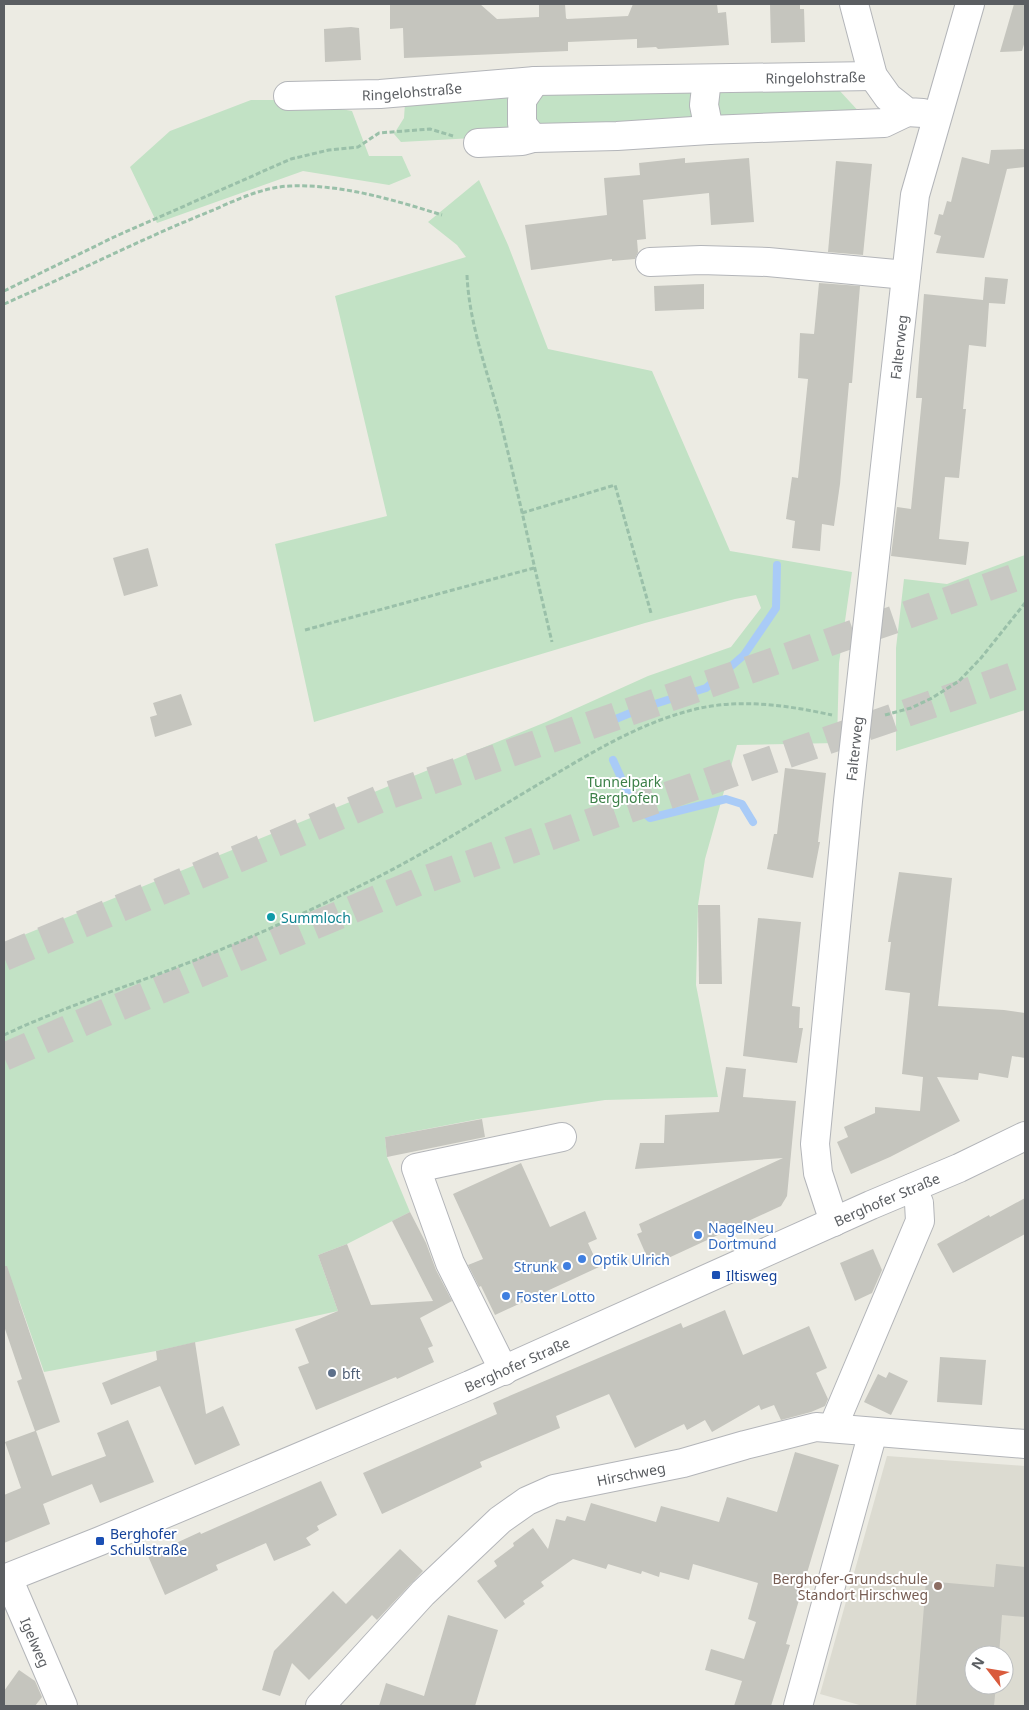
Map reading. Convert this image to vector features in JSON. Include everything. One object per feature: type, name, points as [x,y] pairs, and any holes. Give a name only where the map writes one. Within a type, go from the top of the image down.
[{"type":"street","points":[[854,4],[873,76]]},
{"type":"street","name":"Falterweg","points":[[834,1222],[818,1173],[814,1144],[857,720],[906,275],[915,195],[970,4]]},
{"type":"street","name":"Ringelohstraße","points":[[288,96],[380,94],[535,81],[873,76],[888,97],[907,112]]},
{"type":"street","points":[[708,79],[704,105],[709,130]]},
{"type":"street","points":[[533,138],[522,124],[522,100],[535,81]]},
{"type":"street","points":[[478,143],[522,141],[533,138],[617,136],[709,130],[884,123],[907,112],[938,114]]},
{"type":"street","points":[[650,262],[701,260],[768,262],[906,275]]},
{"type":"street","name":"Berghofer Straße","points":[[6,1579],[504,1370],[959,1168],[1025,1136]]},
{"type":"street","points":[[504,1370],[450,1263],[416,1168],[562,1137]]},
{"type":"street","points":[[833,1427],[920,1221],[919,1204],[912,1188]]},
{"type":"street","name":"Hirschweg","points":[[320,1706],[423,1593],[500,1520],[527,1501],[554,1489],[683,1463],[816,1427],[1025,1444]]},
{"type":"street","points":[[798,1706],[873,1432]]},
{"type":"street","name":"Igelweg","points":[[6,1579],[62,1706]]},
{"type":"path","points":[[4,291],[114,237],[291,159],[329,150],[358,147],[379,133],[430,130],[478,143]]},
{"type":"path","points":[[4,304],[174,226],[268,189],[289,186],[321,187],[395,200],[442,215]]},
{"type":"path","points":[[467,276],[476,330],[499,418],[552,642]]},
{"type":"path","points":[[522,513],[615,485],[652,614]]},
{"type":"path","points":[[305,630],[534,568]]},
{"type":"path","points":[[4,1035],[72,1006],[214,952],[299,916],[384,874],[478,821],[590,754],[654,722],[692,710],[720,704],[748,703],[786,706],[857,720],[911,708],[932,698],[959,681],[981,658],[1025,602]]},
{"type":"shaded area","name":"Berghofer-Grundschule Standort Hirschweg","points":[[887,1456],[1025,1466],[1025,1706],[863,1706],[820,1694]]},
{"type":"green space","points":[[693,85],[696,122],[544,132],[531,123],[531,102],[546,90]]},
{"type":"green space","points":[[718,87],[839,90],[862,115],[717,120]]},
{"type":"green space","points":[[512,93],[511,136],[401,142],[394,134],[404,118],[405,103]]},
{"type":"green space","points":[[251,100],[289,100],[352,111],[369,156],[402,156],[411,176],[389,185],[303,171],[157,223],[130,167],[170,131]]},
{"type":"green space","name":"Tunnelpark Berghofen","points":[[479,180],[508,245],[548,349],[652,371],[730,551],[852,572],[839,663],[837,743],[737,745],[705,859],[698,905],[696,985],[718,1097],[605,1100],[484,1118],[385,1137],[387,1157],[410,1212],[347,1244],[318,1255],[338,1311],[156,1351],[44,1372],[19,1300],[4,1305],[4,943],[546,722],[648,676],[731,647],[761,608],[756,595],[735,599],[645,623],[314,722],[275,544],[387,516],[335,296],[466,257],[457,245],[428,222]]},
{"type":"green space","points":[[1025,555],[1025,710],[896,751],[896,648],[904,579],[947,584]]},
{"type":"building","points":[[390,4],[480,4],[497,19],[539,17],[539,4],[565,4],[567,19],[628,16],[633,4],[717,4],[718,13],[726,12],[729,45],[658,49],[656,47],[637,48],[637,39],[568,42],[568,51],[404,58],[403,28],[390,29]]},
{"type":"building","points":[[770,4],[800,4],[800,9],[804,9],[805,42],[771,43]]},
{"type":"building","points":[[1014,4],[1025,4],[1025,41],[1022,51],[1000,52]]},
{"type":"building","points":[[359,28],[361,60],[325,62],[324,29]]},
{"type":"building","points":[[1025,149],[1025,167],[1007,169],[984,258],[936,253],[941,236],[934,234],[939,214],[943,215],[947,201],[951,202],[962,157],[989,164],[991,150]]},
{"type":"building","points":[[685,158],[685,163],[749,158],[754,222],[711,225],[709,193],[643,200],[646,239],[637,240],[638,252],[635,259],[612,261],[612,259],[531,270],[525,225],[607,215],[604,178],[640,175],[639,163]]},
{"type":"building","points":[[836,161],[872,164],[863,255],[828,252]]},
{"type":"building","points":[[985,277],[1008,279],[1005,304],[989,303],[986,347],[969,345],[963,409],[966,409],[959,478],[945,477],[939,539],[969,542],[966,565],[891,556],[897,507],[911,509],[922,398],[916,398],[924,294],[983,300]]},
{"type":"building","points":[[819,283],[860,286],[852,383],[849,383],[840,484],[834,526],[822,524],[820,551],[792,548],[795,521],[786,519],[792,477],[798,478],[808,379],[798,378],[800,333],[814,334]]},
{"type":"building","points":[[704,284],[704,309],[655,311],[654,286]]},
{"type":"building","points":[[148,548],[158,586],[124,596],[113,558]]},
{"type":"building","points":[[181,694],[192,725],[155,737],[150,717],[157,715],[153,703]]},
{"type":"building","points":[[785,768],[826,773],[818,842],[820,842],[813,878],[767,869],[774,834],[777,834]]},
{"type":"building","points":[[899,872],[952,878],[938,1006],[1025,1013],[1025,1058],[1012,1056],[1008,1078],[979,1073],[978,1080],[937,1077],[960,1121],[890,1157],[851,1174],[837,1142],[848,1137],[844,1127],[875,1113],[875,1107],[920,1111],[923,1077],[902,1074],[910,993],[885,990],[891,942],[888,942]]},
{"type":"building","points":[[698,905],[720,905],[722,984],[699,984]]},
{"type":"building","points":[[758,918],[801,922],[792,1006],[800,1007],[799,1028],[803,1028],[797,1063],[743,1056]]},
{"type":"building","points":[[726,1067],[746,1069],[743,1097],[796,1101],[787,1196],[781,1206],[651,1266],[637,1234],[642,1232],[639,1224],[783,1158],[635,1169],[640,1143],[664,1143],[665,1115],[719,1112]]},
{"type":"building","points":[[482,1119],[485,1137],[387,1157],[385,1137]]},
{"type":"building","points":[[521,1163],[550,1227],[585,1211],[597,1239],[588,1243],[599,1267],[495,1315],[468,1265],[483,1259],[453,1194]]},
{"type":"building","points":[[1025,1198],[1025,1234],[953,1273],[937,1244],[989,1215],[990,1217]]},
{"type":"building","points":[[410,1212],[452,1301],[420,1318],[433,1346],[428,1348],[434,1362],[397,1379],[396,1377],[316,1410],[298,1367],[309,1363],[295,1329],[338,1311],[318,1255],[347,1244],[371,1305],[433,1301],[392,1221]]},
{"type":"building","points":[[873,1249],[882,1270],[872,1293],[855,1301],[840,1263]]},
{"type":"building","points":[[4,1266],[7,1266],[60,1422],[36,1431],[52,1476],[106,1456],[97,1433],[128,1420],[154,1482],[100,1503],[92,1484],[43,1504],[50,1524],[4,1543],[4,1495],[21,1488],[5,1442],[35,1431],[17,1381],[22,1379],[4,1326]]},
{"type":"building","points":[[725,1310],[743,1355],[809,1326],[827,1368],[816,1373],[828,1399],[825,1406],[781,1420],[774,1405],[761,1410],[759,1405],[712,1432],[705,1420],[687,1430],[684,1424],[635,1448],[609,1394],[556,1416],[560,1428],[480,1462],[482,1467],[382,1514],[363,1473],[497,1414],[493,1403],[681,1323],[683,1328]]},
{"type":"building","points":[[195,1342],[206,1414],[223,1406],[240,1445],[195,1465],[160,1386],[111,1405],[102,1383],[157,1360],[156,1351]]},
{"type":"building","points":[[940,1357],[986,1360],[982,1405],[937,1402]]},
{"type":"building","points":[[889,1372],[908,1381],[891,1415],[864,1402],[878,1374],[886,1378]]},
{"type":"building","points":[[795,1452],[839,1465],[786,1644],[790,1645],[771,1706],[734,1706],[742,1681],[705,1670],[711,1649],[744,1659],[756,1622],[748,1619],[758,1583],[693,1564],[689,1580],[660,1572],[659,1577],[642,1571],[641,1574],[608,1564],[606,1569],[573,1559],[541,1582],[544,1586],[523,1601],[525,1604],[505,1619],[477,1581],[497,1566],[494,1561],[514,1546],[513,1543],[533,1528],[548,1549],[556,1519],[565,1521],[567,1516],[585,1521],[591,1503],[656,1522],[661,1506],[719,1522],[727,1497],[777,1512]]},
{"type":"building","points":[[321,1481],[337,1515],[317,1526],[319,1530],[306,1538],[311,1545],[274,1561],[266,1543],[216,1565],[218,1570],[165,1595],[148,1556]]},
{"type":"building","points":[[400,1549],[423,1571],[377,1620],[372,1615],[309,1680],[292,1663],[280,1696],[262,1690],[274,1651],[333,1591],[346,1604]]},
{"type":"building","points":[[996,1564],[1025,1567],[1025,1617],[1002,1615],[1000,1645],[964,1645],[964,1695],[995,1695],[994,1706],[916,1706],[926,1581],[994,1587]]},
{"type":"building","points":[[448,1615],[498,1630],[475,1706],[379,1706],[386,1683],[424,1696]]},
{"type":"building","points":[[19,1670],[35,1681],[42,1697],[35,1706],[4,1706],[4,1691]]},
{"type":"waterway","points":[[601,731],[606,723],[645,707],[706,688],[744,655],[776,608],[777,565]]},
{"type":"waterway","points":[[613,760],[632,802],[650,818],[726,799],[742,804],[753,822]]},
{"type":"tunnel","points":[[4,957],[387,796],[1025,574]]},
{"type":"tunnel","points":[[4,1057],[418,882],[1025,672]]},
{"type":"place","name":"Summloch","points":[[271,917]]},
{"type":"place","name":"NagelNeu Dortmund","points":[[698,1235]]},
{"type":"place","name":"Optik Ulrich","points":[[582,1259]]},
{"type":"place","name":"Strunk","points":[[567,1266]]},
{"type":"place","name":"Iltisweg","points":[[716,1275]]},
{"type":"place","name":"Foster Lotto","points":[[506,1296]]},
{"type":"place","name":"bft","points":[[332,1373]]},
{"type":"place","name":"Berghofer Schulstraße","points":[[100,1541]]},
{"type":"place","name":"Berghofer-Grundschule Standort Hirschweg","points":[[938,1586]]}]
